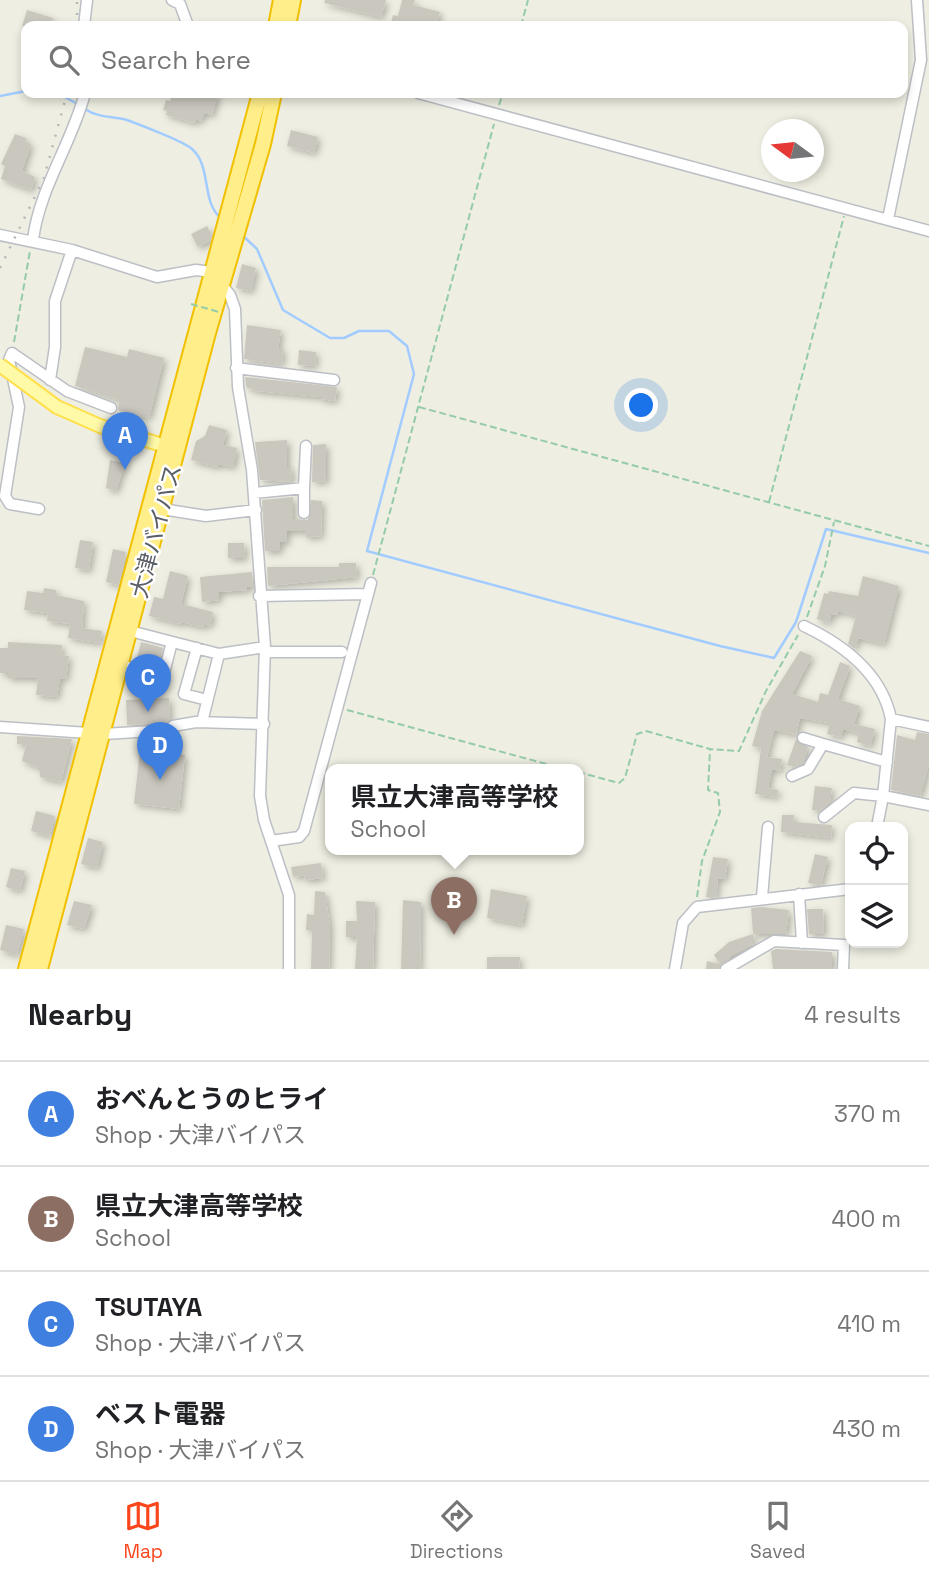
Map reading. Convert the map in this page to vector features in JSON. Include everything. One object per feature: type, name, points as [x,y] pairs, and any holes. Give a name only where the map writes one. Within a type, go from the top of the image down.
[{"type":"highway","points":[[277,21],[281,0]]},
{"type":"highway","points":[[289,21],[293,0]]},
{"type":"highway","name":"大津バイパス","points":[[40,969],[96,733],[259,98]]},
{"type":"highway","name":"大津バイパス","points":[[26,969],[96,733],[121,666],[162,509],[171,448],[222,285],[263,144],[273,98]]},
{"type":"main road","points":[[0,365],[57,407],[100,426],[171,448]]},
{"type":"street","points":[[85,21],[87,0]]},
{"type":"street","points":[[172,0],[180,4],[185,21]]},
{"type":"street","points":[[888,219],[921,60],[917,0]]},
{"type":"street","points":[[33,240],[35,219],[77,121],[84,98]]},
{"type":"street","points":[[437,98],[929,231]]},
{"type":"street","points":[[0,234],[72,250],[157,277],[196,270],[212,272],[235,309],[236,368],[256,510],[259,596],[265,649],[260,796],[264,820],[289,895],[289,969]]},
{"type":"street","points":[[50,380],[55,347],[55,301],[72,250]]},
{"type":"street","points":[[39,509],[10,504],[3,499],[19,407],[9,360],[12,353],[67,391],[111,408]]},
{"type":"street","points":[[236,368],[334,380]]},
{"type":"street","points":[[304,513],[306,446]]},
{"type":"street","points":[[254,493],[304,488]]},
{"type":"street","points":[[162,509],[206,516],[256,510]]},
{"type":"street","points":[[271,841],[299,837],[304,831],[371,583]]},
{"type":"street","points":[[259,596],[368,594]]},
{"type":"street","points":[[804,626],[831,639],[867,670],[886,694],[891,719],[878,822]]},
{"type":"street","points":[[130,631],[219,654],[265,649],[342,652]]},
{"type":"street","points":[[121,666],[163,677],[172,642]]},
{"type":"street","points":[[197,648],[184,694],[207,701]]},
{"type":"street","points":[[202,722],[219,654]]},
{"type":"street","points":[[891,719],[929,727]]},
{"type":"street","points":[[0,727],[96,733],[171,730],[173,726],[202,722],[264,724]]},
{"type":"street","points":[[803,738],[887,762]]},
{"type":"street","points":[[792,776],[808,769],[823,744]]},
{"type":"street","points":[[824,817],[854,793],[929,805]]},
{"type":"street","points":[[762,897],[768,827]]},
{"type":"street","points":[[675,969],[683,923],[696,907],[762,897],[845,889]]},
{"type":"street","points":[[799,894],[802,943]]},
{"type":"street","points":[[726,969],[774,941],[844,945],[843,969]]},
{"type":"path","points":[[522,21],[528,0]]},
{"type":"path","points":[[371,583],[502,98]]},
{"type":"path","points":[[768,503],[846,209]]},
{"type":"path","points":[[12,353],[33,240]]},
{"type":"path","points":[[191,303],[219,312]]},
{"type":"path","points":[[419,407],[929,546]]},
{"type":"path","points":[[584,774],[619,783],[625,778],[637,734],[646,731],[710,749],[739,751],[766,691],[804,626],[824,566],[834,521]]},
{"type":"path","points":[[339,708],[546,764]]},
{"type":"path","points":[[696,907],[702,861],[720,812],[718,793],[708,790],[710,749]]},
{"type":"building","points":[[325,0],[386,0],[381,17],[324,3]]},
{"type":"building","points":[[402,0],[415,0],[413,5],[440,12],[437,21],[391,21],[393,15],[398,16]]},
{"type":"building","points":[[27,10],[53,18],[52,21],[24,21]]},
{"type":"building","points":[[171,98],[217,98],[212,115],[204,113],[201,121],[196,119],[195,123],[166,115],[167,111],[163,110],[166,100],[170,101]]},
{"type":"building","points":[[291,130],[318,137],[314,153],[287,146]]},
{"type":"building","points":[[15,134],[26,138],[25,142],[31,144],[22,171],[35,177],[31,190],[1,179],[5,166],[1,164]]},
{"type":"building","points":[[207,226],[212,235],[211,240],[198,247],[191,234]]},
{"type":"building","points":[[242,264],[256,268],[251,291],[236,288]]},
{"type":"building","points":[[247,325],[281,330],[278,349],[283,349],[282,364],[244,359]]},
{"type":"building","points":[[85,347],[127,357],[129,349],[164,358],[149,418],[118,410],[119,400],[75,386]]},
{"type":"building","points":[[299,350],[316,352],[315,366],[298,365]]},
{"type":"building","points":[[245,377],[337,387],[335,401],[321,397],[257,391],[246,387]]},
{"type":"building","points":[[209,425],[227,430],[223,445],[237,448],[233,467],[218,464],[217,467],[191,460],[196,441],[205,436]]},
{"type":"building","points":[[287,440],[287,467],[291,467],[292,482],[260,480],[255,442]]},
{"type":"building","points":[[326,444],[326,481],[312,482],[313,445]]},
{"type":"building","points":[[110,460],[125,463],[116,491],[106,488]]},
{"type":"building","points":[[293,497],[293,519],[308,520],[311,500],[322,501],[321,536],[306,537],[305,531],[287,531],[287,542],[280,542],[280,551],[265,551],[262,500]]},
{"type":"building","points":[[80,540],[93,542],[89,570],[75,568]]},
{"type":"building","points":[[228,543],[244,543],[245,558],[228,558]]},
{"type":"building","points":[[113,549],[126,552],[119,585],[106,582]]},
{"type":"building","points":[[339,563],[356,563],[357,577],[268,586],[267,567],[339,567]]},
{"type":"building","points":[[170,571],[188,576],[181,604],[213,612],[210,626],[181,624],[149,616],[154,597],[163,599]]},
{"type":"building","points":[[252,572],[253,587],[219,592],[219,600],[202,602],[200,577]]},
{"type":"building","points":[[863,576],[899,586],[884,644],[858,638],[855,649],[848,644],[856,616],[838,611],[837,615],[831,614],[829,623],[817,619],[824,593],[828,594],[829,591],[858,596]]},
{"type":"building","points":[[44,588],[56,590],[56,595],[84,601],[82,628],[102,631],[100,643],[68,638],[70,624],[47,621],[48,613],[24,610],[27,591],[43,593]]},
{"type":"building","points":[[8,642],[62,645],[61,655],[69,656],[66,679],[60,678],[57,697],[36,695],[38,678],[8,678],[8,673],[0,673],[0,648],[8,648]]},
{"type":"building","points":[[141,642],[163,648],[158,668],[136,662]]},
{"type":"building","points":[[800,651],[812,656],[792,694],[818,702],[820,693],[828,695],[840,662],[850,666],[838,699],[860,706],[854,724],[875,729],[870,746],[857,742],[859,733],[843,729],[841,737],[827,734],[830,723],[800,718],[796,735],[774,730],[767,757],[782,759],[780,771],[772,769],[768,788],[778,790],[777,797],[755,794],[761,748],[752,746],[762,711]]},
{"type":"building","points":[[169,698],[170,719],[166,723],[127,725],[126,700]]},
{"type":"building","points":[[917,732],[929,734],[929,764],[920,796],[891,790],[897,735],[915,740]]},
{"type":"building","points":[[17,736],[72,739],[61,782],[40,777],[40,768],[22,761],[26,744],[17,744]]},
{"type":"building","points":[[796,739],[808,747],[803,763],[794,767],[787,765]]},
{"type":"building","points":[[140,750],[185,755],[179,809],[134,804]]},
{"type":"building","points":[[815,786],[832,788],[830,802],[820,811],[812,810]]},
{"type":"building","points":[[36,811],[55,816],[50,836],[31,831]]},
{"type":"building","points":[[782,815],[794,815],[793,822],[832,825],[831,838],[781,832]]},
{"type":"building","points":[[88,838],[103,842],[97,868],[81,864]]},
{"type":"building","points":[[815,854],[828,857],[821,885],[808,883]]},
{"type":"building","points":[[713,857],[728,859],[725,879],[718,878],[716,897],[712,898],[706,897]]},
{"type":"building","points":[[321,863],[323,878],[305,880],[304,875],[293,877],[291,867]]},
{"type":"building","points":[[11,868],[25,871],[20,891],[6,887]]},
{"type":"building","points":[[491,889],[527,896],[522,925],[487,918]]},
{"type":"building","points":[[315,891],[325,892],[330,927],[329,969],[311,969],[312,931],[306,930],[307,914],[314,915]]},
{"type":"building","points":[[403,900],[421,902],[420,969],[401,969]]},
{"type":"building","points":[[74,901],[92,905],[84,929],[67,925]]},
{"type":"building","points":[[356,901],[375,902],[373,969],[355,969],[357,937],[346,937],[346,921],[357,921]]},
{"type":"building","points":[[751,908],[789,910],[786,934],[753,934]]},
{"type":"building","points":[[807,909],[823,909],[824,934],[809,934]]},
{"type":"building","points":[[6,925],[24,929],[17,955],[0,950]]},
{"type":"building","points":[[753,934],[753,944],[732,955],[719,969],[706,969],[707,961],[720,964],[714,955],[729,942]]},
{"type":"building","points":[[771,951],[832,952],[832,969],[773,969]]},
{"type":"building","points":[[487,957],[520,957],[519,969],[487,969]]},
{"type":"waterway","points":[[0,96],[21,92]]},
{"type":"waterway","points":[[67,98],[79,105]]},
{"type":"waterway","points":[[85,109],[133,122],[192,149],[202,165],[211,203],[221,218]]},
{"type":"waterway","points":[[243,236],[257,249],[283,310],[330,338],[344,338],[359,331],[389,331],[407,346],[414,374],[367,551],[720,646],[774,658],[796,622],[826,529],[929,553]]},
{"type":"railway","points":[[77,0],[77,21]]},
{"type":"railway","points":[[0,268],[44,178],[66,98]]},
{"type":"place","name":"おべんとうのヒライ","points":[[125,470]]},
{"type":"place","name":"TSUTAYA","points":[[148,712]]},
{"type":"place","name":"ベスト電器","points":[[160,780]]},
{"type":"place","name":"県立大津高等学校","points":[[454,935]]}]
